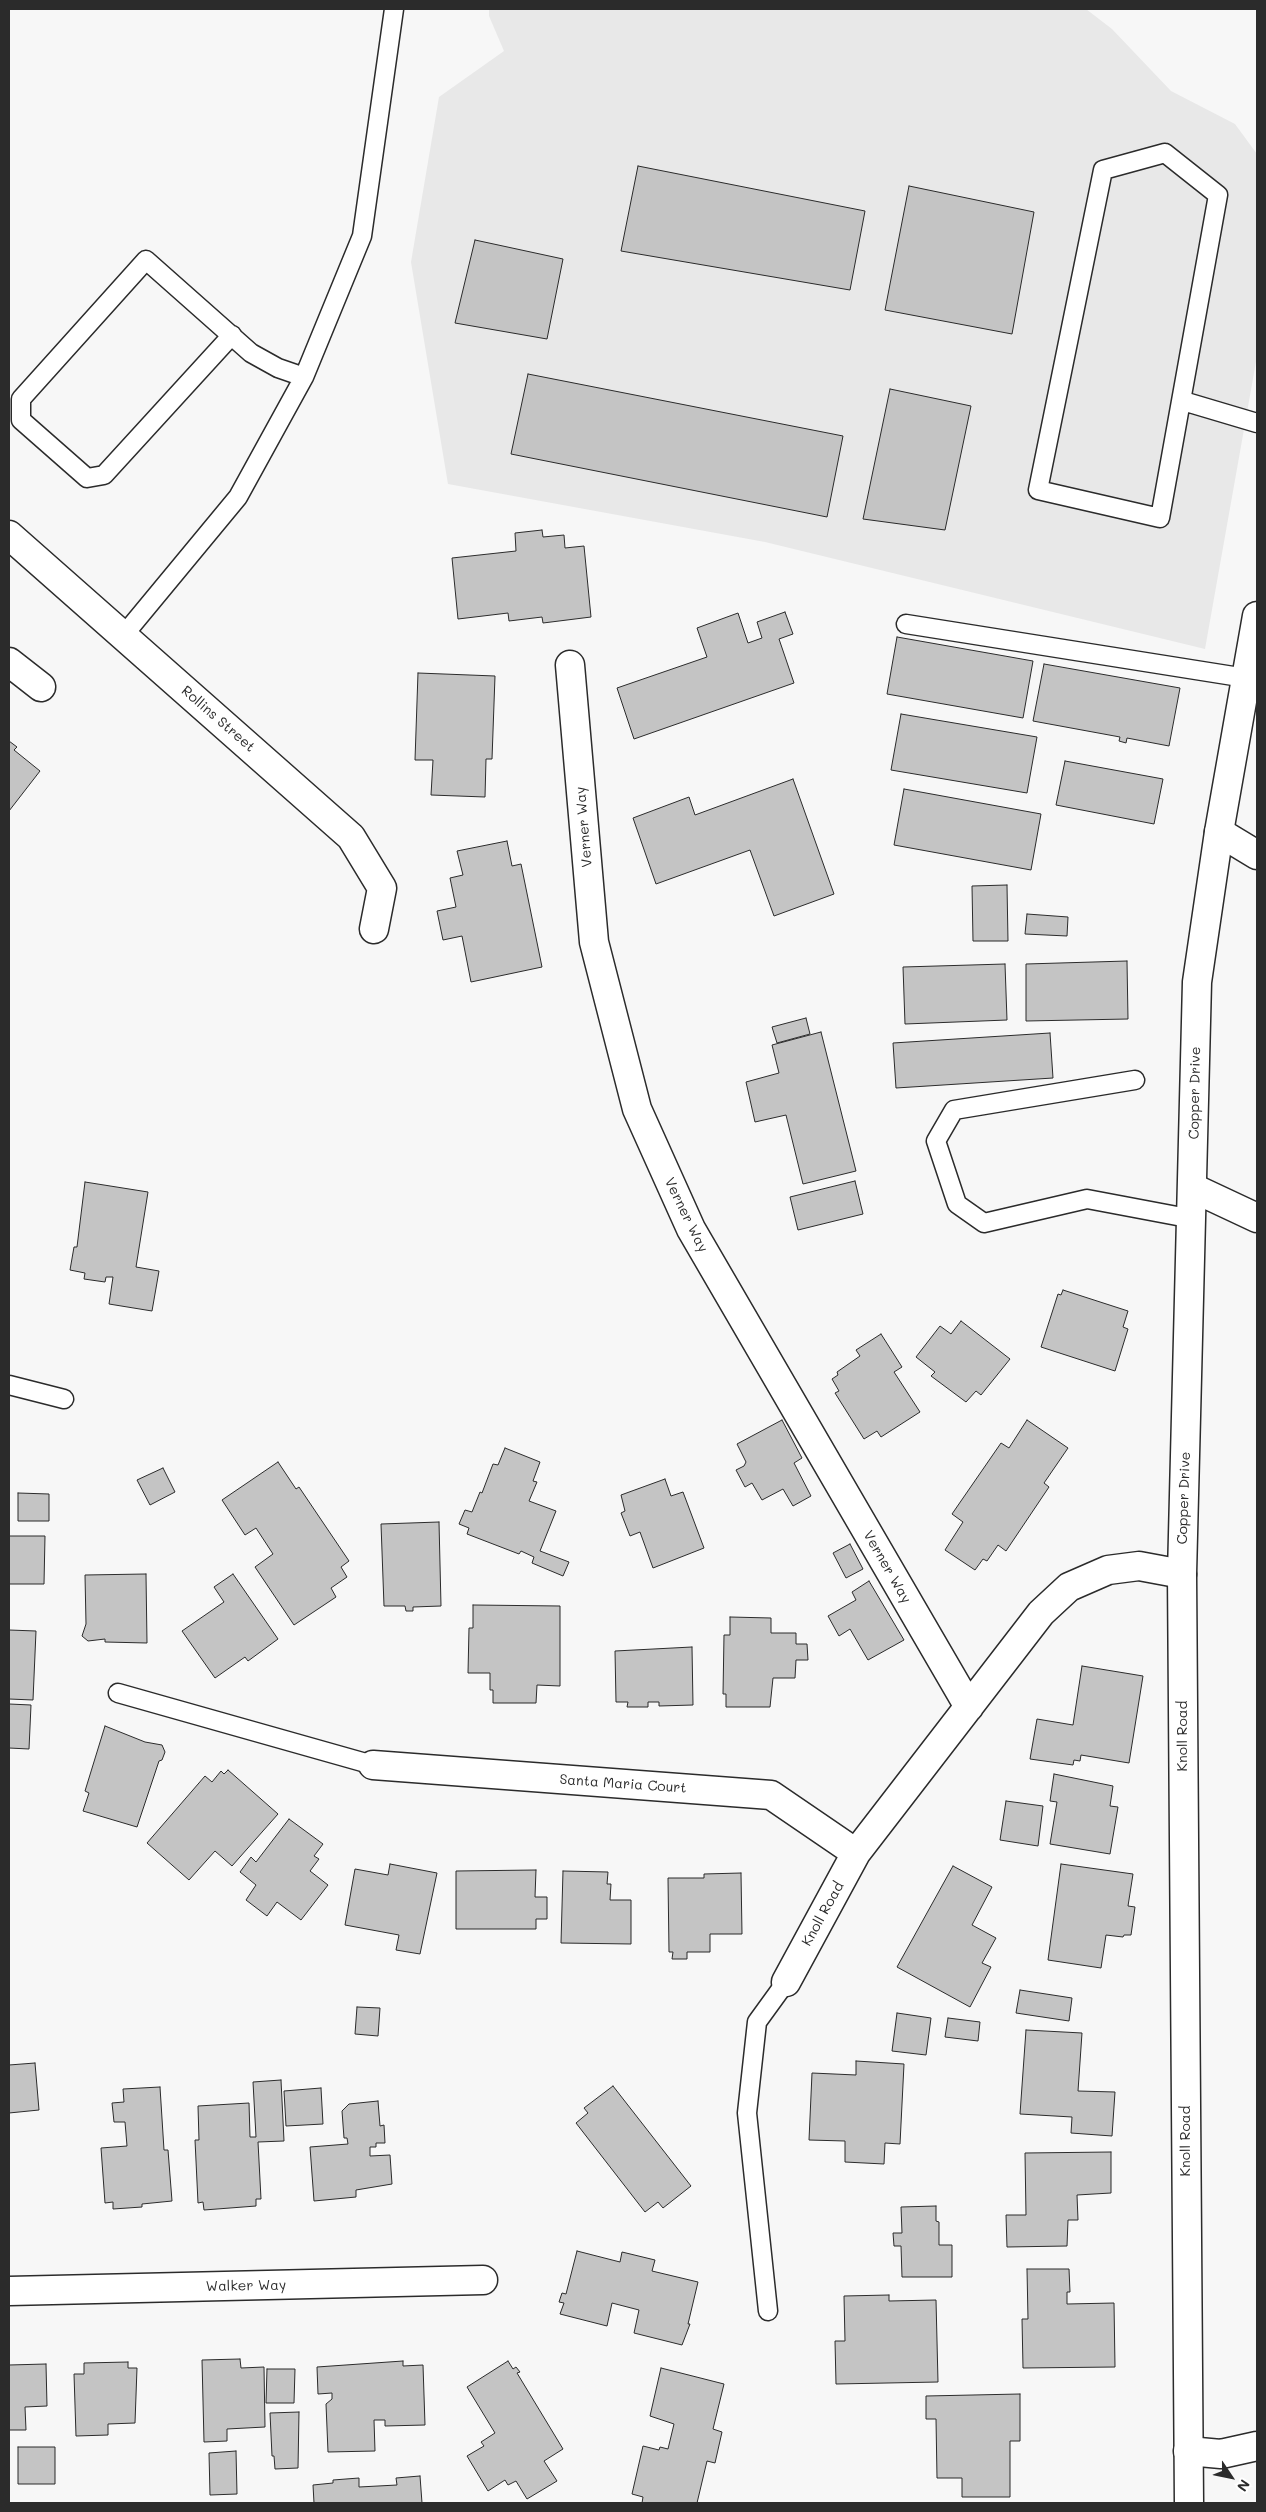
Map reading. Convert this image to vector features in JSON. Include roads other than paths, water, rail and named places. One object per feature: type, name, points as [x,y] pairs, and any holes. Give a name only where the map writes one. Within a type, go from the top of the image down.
[{"type":"street","name":"Rollins Street","points":[[9,535],[351,837],[382,888],[374,929]]},
{"type":"street","name":"Copper Drive","points":[[1182,1574],[1193,1219],[1197,982],[1219,832],[1257,616]]},
{"type":"street","points":[[9,662],[41,687]]},
{"type":"street","name":"Verner Way","points":[[570,664],[594,942],[637,1109],[691,1229],[969,1707]]},
{"type":"street","points":[[1219,832],[1257,855]]},
{"type":"street","points":[[1193,1188],[1257,1218]]},
{"type":"street","name":"Knoll Road","points":[[786,1982],[856,1852],[1041,1613],[1069,1587],[1108,1570],[1139,1566],[1182,1574],[1189,2503]]},
{"type":"street","name":"Santa Maria Court","points":[[373,1765],[771,1795],[856,1852]]},
{"type":"street","name":"Walker Way","points":[[9,2291],[483,2280]]},
{"type":"street","points":[[1188,2451],[1221,2454],[1257,2446]]},
{"type":"lane","points":[[123,636],[238,497],[304,377],[362,236],[394,9]]},
{"type":"lane","points":[[1165,153],[1218,195],[1183,400],[1160,518],[1038,490],[1103,170],[1165,153]]},
{"type":"lane","points":[[232,335],[104,475],[87,478],[21,420],[21,399],[146,260],[232,335],[251,353],[278,368],[304,377]]},
{"type":"lane","points":[[1183,400],[1257,423]]},
{"type":"lane","points":[[906,624],[1246,678]]},
{"type":"lane","points":[[1135,1080],[954,1110],[936,1141],[957,1204],[984,1223],[1086,1199],[1193,1219]]},
{"type":"lane","points":[[9,1385],[64,1399]]},
{"type":"lane","points":[[118,1693],[373,1765]]},
{"type":"lane","points":[[768,2311],[747,2112],[757,2022],[786,1982]]}]
